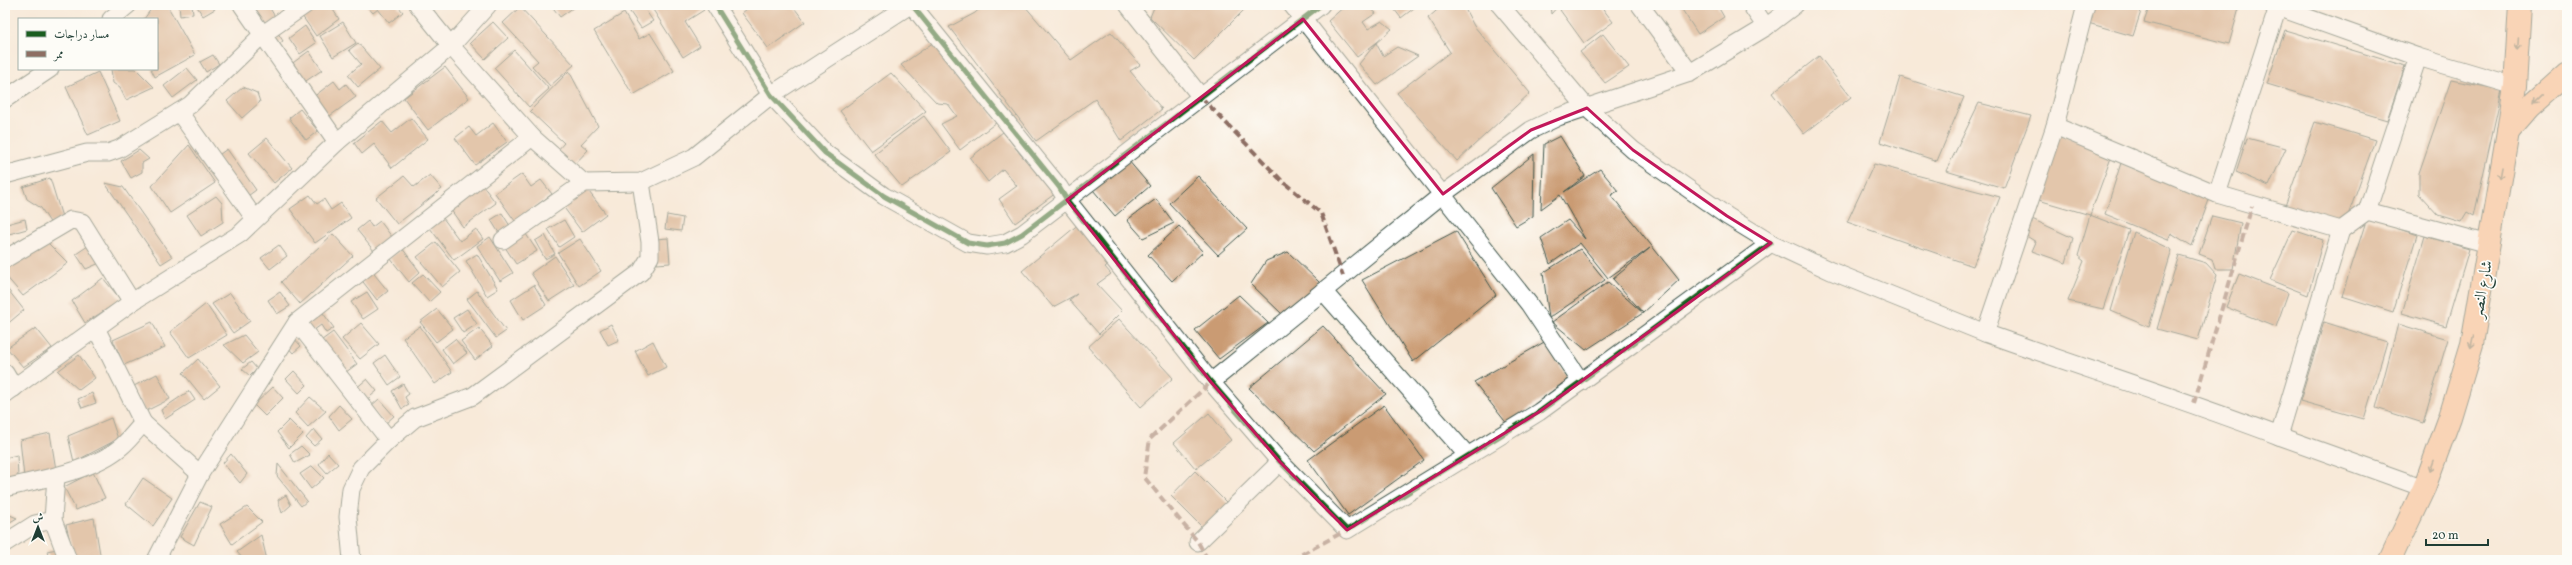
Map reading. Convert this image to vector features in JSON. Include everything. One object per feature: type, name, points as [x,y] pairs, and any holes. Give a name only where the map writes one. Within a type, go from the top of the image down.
[{"type":"main road","name":"شارع النصر","points":[[2390,560],[2424,488],[2450,416],[2472,344],[2515,86],[2520,5]]},
{"type":"main road","points":[[2508,131],[2529,107],[2567,73]]},
{"type":"street","points":[[112,18],[128,5]]},
{"type":"street","points":[[242,5],[337,142]]},
{"type":"street","points":[[5,175],[87,153],[108,153],[119,149],[190,105],[262,35],[305,5]]},
{"type":"street","points":[[418,5],[451,46],[532,137],[584,183]]},
{"type":"street","points":[[5,373],[10,391],[132,302],[240,234],[337,142],[451,46],[488,5]]},
{"type":"street","points":[[715,5],[771,95],[825,152],[884,196],[968,243],[987,246],[1005,243],[1022,234],[1321,5]]},
{"type":"street","points":[[503,240],[584,183],[641,182],[694,157],[771,95],[911,5],[1059,187],[1067,200],[1211,382],[1280,462],[1347,530],[1539,412],[1771,243]]},
{"type":"street","points":[[1128,5],[1201,97]]},
{"type":"street","points":[[1292,5],[1443,194],[1528,304],[1581,382]]},
{"type":"street","points":[[1500,5],[1587,108],[1633,150],[1727,216],[1771,243],[1831,272],[1986,333],[2113,379],[2194,404],[2424,488]]},
{"type":"street","points":[[1640,5],[1690,73]]},
{"type":"street","points":[[1751,5],[1766,27]]},
{"type":"street","points":[[1211,382],[1443,194],[1531,130],[1558,117],[1690,73],[1766,27],[1795,5]]},
{"type":"street","points":[[1986,333],[2055,126],[2086,5]]},
{"type":"street","points":[[2217,194],[2275,6],[2418,57],[2515,86]]},
{"type":"street","points":[[2279,436],[2341,230],[2367,211],[2418,57]]},
{"type":"street","points":[[5,99],[48,70]]},
{"type":"street","points":[[179,112],[255,219]]},
{"type":"street","points":[[2055,126],[2217,194],[2341,230]]},
{"type":"street","points":[[156,560],[200,474],[297,322],[532,137]]},
{"type":"street","points":[[352,560],[348,517],[351,489],[362,468],[389,440],[415,418],[473,396],[641,272],[650,257],[650,242],[641,182]]},
{"type":"street","points":[[2367,211],[2488,244]]},
{"type":"street","points":[[5,259],[71,220],[82,222],[132,302]]},
{"type":"street","points":[[1323,291],[1468,456]]},
{"type":"street","points":[[297,322],[389,440]]},
{"type":"street","points":[[96,328],[143,423],[200,474]]},
{"type":"street","points":[[5,488],[56,476],[97,461],[122,446],[143,423]]},
{"type":"street","points":[[1198,542],[1280,462]]},
{"type":"street","points":[[56,476],[53,520],[68,560]]},
{"type":"street","points":[[5,543],[35,524],[53,520]]},
{"type":"highlighted area","points":[[1303,19],[1443,194],[1531,130],[1587,108],[1633,150],[1727,216],[1771,243],[1539,412],[1347,530],[1280,462],[1211,382],[1067,200]]},
{"type":"building","points":[[154,5],[167,5],[195,55],[155,77],[152,70],[158,70],[158,18],[145,18]]},
{"type":"building","points":[[179,5],[192,5],[193,14],[180,16]]},
{"type":"building","points":[[196,5],[212,5],[215,9],[203,16]]},
{"type":"building","points":[[253,5],[268,5],[277,20],[263,28],[250,7]]},
{"type":"building","points":[[311,5],[330,5],[339,19],[316,36],[300,13]]},
{"type":"building","points":[[366,5],[397,5],[403,12],[389,23],[378,9],[373,13]]},
{"type":"building","points":[[551,5],[577,5],[560,17]]},
{"type":"building","points":[[635,5],[642,5],[653,21],[641,28],[628,9]]},
{"type":"building","points":[[650,5],[700,5],[704,10],[685,22],[700,46],[683,57]]},
{"type":"building","points":[[752,5],[792,5],[805,22],[768,48],[742,13]]},
{"type":"building","points":[[984,5],[1024,5],[1071,60],[1111,32],[1140,65],[1130,71],[1162,109],[1121,141],[1095,99],[1036,141],[949,27],[975,13]]},
{"type":"building","points":[[1155,5],[1249,5],[1194,60],[1150,17]]},
{"type":"building","points":[[1346,5],[1366,5],[1376,13],[1363,22],[1368,29],[1382,21],[1392,29],[1357,57],[1328,21]]},
{"type":"building","points":[[1391,5],[1418,5],[1401,18]]},
{"type":"building","points":[[1443,5],[1463,5],[1474,26],[1530,93],[1457,161],[1397,93],[1450,52],[1428,18]]},
{"type":"building","points":[[1550,5],[1559,5],[1551,14]]},
{"type":"building","points":[[1566,5],[1600,5],[1613,22],[1584,43],[1560,10]]},
{"type":"building","points":[[1679,5],[1717,5],[1724,17],[1698,34]]},
{"type":"building","points":[[2093,5],[2143,5],[2133,36],[2088,23]]},
{"type":"building","points":[[2150,5],[2240,5],[2229,44],[2144,22]]},
{"type":"building","points":[[520,7],[574,65],[550,86],[532,66],[538,61],[503,23]]},
{"type":"building","points":[[624,13],[639,39],[650,33],[674,71],[633,95],[594,31]]},
{"type":"building","points":[[343,22],[356,43],[333,57],[320,36]]},
{"type":"building","points":[[493,22],[508,38],[485,59],[470,43]]},
{"type":"building","points":[[305,26],[316,43],[300,54],[289,38]]},
{"type":"building","points":[[276,30],[283,41],[274,48],[266,37]]},
{"type":"building","points":[[2285,30],[2405,66],[2387,120],[2267,84]]},
{"type":"building","points":[[1603,34],[1629,67],[1605,83],[1580,52]]},
{"type":"building","points":[[934,42],[997,122],[960,150],[941,124],[957,116],[948,104],[937,103],[901,65]]},
{"type":"building","points":[[358,43],[380,69],[358,87],[348,75],[361,64],[349,50]]},
{"type":"building","points":[[1376,43],[1383,56],[1397,47],[1418,56],[1377,85],[1359,64]]},
{"type":"building","points":[[514,50],[549,89],[529,107],[494,68]]},
{"type":"building","points":[[309,51],[322,70],[303,83],[290,65]]},
{"type":"building","points":[[213,55],[219,64],[206,72],[200,62]]},
{"type":"building","points":[[1819,56],[1851,97],[1804,134],[1772,93]]},
{"type":"building","points":[[445,67],[469,98],[428,130],[404,98]]},
{"type":"building","points":[[187,68],[197,80],[173,98],[164,86]]},
{"type":"building","points":[[111,70],[137,70],[154,87],[126,100],[120,88],[113,83]]},
{"type":"building","points":[[569,71],[598,126],[581,144],[588,150],[573,166],[557,151],[564,143],[530,111]]},
{"type":"building","points":[[98,72],[120,121],[88,135],[66,87]]},
{"type":"building","points":[[891,73],[926,111],[871,151],[840,111]]},
{"type":"building","points":[[1900,77],[1964,97],[1937,161],[1880,142]]},
{"type":"building","points":[[2451,80],[2502,90],[2474,216],[2467,212],[2461,222],[2438,215],[2419,194],[2419,173]]},
{"type":"building","points":[[334,81],[340,89],[346,84],[356,97],[327,118],[312,98]]},
{"type":"building","points":[[243,87],[257,93],[260,102],[242,118],[227,101]]},
{"type":"building","points":[[1979,103],[2031,116],[2004,188],[1946,171]]},
{"type":"building","points":[[300,109],[318,131],[306,140],[289,118]]},
{"type":"building","points":[[924,116],[951,152],[902,187],[874,154]]},
{"type":"building","points":[[411,118],[428,139],[392,168],[374,144],[362,154],[354,143],[382,121],[392,133]]},
{"type":"building","points":[[2315,122],[2375,140],[2345,224],[2285,206]]},
{"type":"building","points":[[493,123],[507,142],[475,165],[455,138],[469,127],[476,136]]},
{"type":"building","points":[[1003,132],[1021,155],[1056,193],[1015,223],[999,199],[1017,186],[1003,169],[988,182],[970,158]]},
{"type":"building","points":[[2058,133],[2112,155],[2090,215],[2035,199]]},
{"type":"building","points":[[1560,136],[1585,176],[1564,192],[1600,169],[1618,191],[1611,195],[1679,280],[1643,313],[1613,279],[1650,248],[1608,278],[1580,243],[1550,264],[1541,238],[1568,220],[1585,239],[1560,195],[1541,209],[1544,144]]},
{"type":"building","points":[[267,138],[292,168],[274,183],[249,153]]},
{"type":"building","points":[[2247,138],[2286,148],[2269,186],[2236,172]]},
{"type":"building","points":[[189,145],[215,183],[170,213],[152,186]]},
{"type":"building","points":[[227,149],[256,190],[245,198],[216,157]]},
{"type":"building","points":[[139,150],[149,159],[142,163],[142,172],[131,178],[121,161]]},
{"type":"building","points":[[1534,154],[1533,216],[1516,226],[1491,188]]},
{"type":"building","points":[[1128,160],[1150,186],[1115,216],[1093,190]]},
{"type":"building","points":[[2121,163],[2209,200],[2192,246],[2171,233],[2168,240],[2105,214]]},
{"type":"building","points":[[1874,164],[2000,197],[1973,266],[1847,222]]},
{"type":"building","points":[[522,174],[531,187],[541,180],[552,194],[515,221],[495,193]]},
{"type":"building","points":[[430,175],[442,189],[397,224],[376,198],[404,176],[414,187]]},
{"type":"building","points":[[1198,176],[1247,229],[1218,255],[1169,203]]},
{"type":"building","points":[[50,178],[62,217],[51,224],[41,208],[27,199],[23,187]]},
{"type":"building","points":[[105,183],[123,187],[172,257],[161,264]]},
{"type":"building","points":[[483,186],[496,203],[463,227],[451,210]]},
{"type":"building","points":[[586,188],[606,214],[582,232],[562,205]]},
{"type":"building","points":[[310,195],[317,204],[324,199],[331,210],[341,203],[351,218],[315,243],[290,209]]},
{"type":"building","points":[[216,196],[222,203],[223,222],[201,236],[187,215]]},
{"type":"building","points":[[1156,199],[1174,223],[1143,238],[1127,220]]},
{"type":"building","points":[[502,213],[510,226],[499,233],[491,220]]},
{"type":"building","points":[[667,215],[683,218],[681,231],[665,229]]},
{"type":"building","points":[[2090,215],[2129,230],[2103,309],[2068,301],[2084,261],[2078,256]]},
{"type":"building","points":[[2212,216],[2241,223],[2233,269],[2215,269],[2212,259],[2199,254]]},
{"type":"building","points":[[443,218],[460,241],[476,229],[483,239],[454,260],[430,228]]},
{"type":"building","points":[[2367,218],[2417,235],[2393,312],[2342,296]]},
{"type":"building","points":[[25,219],[27,229],[9,234],[7,224]]},
{"type":"building","points":[[2032,219],[2073,238],[2066,263],[2032,251],[2036,242],[2025,235]]},
{"type":"building","points":[[564,220],[574,237],[559,247],[548,229]]},
{"type":"building","points":[[368,221],[372,227],[380,221],[392,237],[374,251],[357,230]]},
{"type":"building","points":[[1080,223],[1112,261],[1105,267],[1111,274],[1097,284],[1122,311],[1099,334],[1069,300],[1077,294],[1053,307],[1022,271]]},
{"type":"building","points":[[1179,226],[1203,252],[1172,281],[1148,255]]},
{"type":"building","points":[[2293,230],[2323,240],[2308,295],[2270,280]]},
{"type":"building","points":[[524,231],[537,251],[516,264],[503,244]]},
{"type":"building","points":[[1456,231],[1496,295],[1413,362],[1362,280]]},
{"type":"building","points":[[2134,232],[2172,250],[2149,327],[2111,311]]},
{"type":"building","points":[[333,234],[353,256],[300,304],[281,282]]},
{"type":"building","points":[[545,235],[555,254],[545,259],[535,241]]},
{"type":"building","points":[[2425,236],[2469,249],[2446,326],[2402,313]]},
{"type":"building","points":[[490,237],[513,273],[500,281],[477,246]]},
{"type":"building","points":[[668,238],[670,263],[657,264],[656,239]]},
{"type":"building","points":[[580,239],[601,271],[579,286],[558,253]]},
{"type":"building","points":[[46,241],[68,263],[23,296],[5,275],[5,270]]},
{"type":"building","points":[[436,242],[460,272],[442,287],[417,257]]},
{"type":"building","points":[[279,245],[287,256],[270,269],[261,258]]},
{"type":"building","points":[[88,246],[102,262],[86,269],[76,254]]},
{"type":"building","points":[[402,248],[420,272],[409,282],[390,258]]},
{"type":"building","points":[[1580,249],[1605,280],[1549,318],[1543,273]]},
{"type":"building","points":[[1288,252],[1320,283],[1283,315],[1251,284],[1266,261]]},
{"type":"building","points":[[477,254],[498,289],[487,296],[466,261]]},
{"type":"building","points":[[2179,255],[2206,263],[2217,275],[2198,340],[2157,329]]},
{"type":"building","points":[[555,256],[574,285],[549,301],[531,273]]},
{"type":"building","points":[[370,269],[388,291],[377,300],[360,278]]},
{"type":"building","points":[[423,274],[440,292],[429,302],[412,283]]},
{"type":"building","points":[[2239,274],[2288,293],[2276,327],[2226,307]]},
{"type":"building","points":[[103,278],[121,300],[85,323],[72,301]]},
{"type":"building","points":[[1608,282],[1643,313],[1586,350],[1552,322]]},
{"type":"building","points":[[534,285],[546,305],[523,320],[511,300]]},
{"type":"building","points":[[5,286],[24,310],[5,326]]},
{"type":"building","points":[[477,291],[506,331],[496,338],[467,299]]},
{"type":"building","points":[[280,292],[290,306],[277,314],[268,300]]},
{"type":"building","points":[[367,292],[378,309],[363,319],[351,302]]},
{"type":"building","points":[[230,293],[250,321],[233,333],[212,304]]},
{"type":"building","points":[[1239,295],[1268,323],[1219,359],[1195,330]]},
{"type":"building","points":[[206,304],[227,335],[189,358],[170,332]]},
{"type":"building","points":[[320,309],[334,328],[326,333],[321,325],[310,333],[302,323]]},
{"type":"building","points":[[437,309],[453,329],[436,342],[420,322]]},
{"type":"building","points":[[467,309],[477,324],[463,333],[453,318]]},
{"type":"building","points":[[1119,319],[1173,378],[1141,407],[1088,347]]},
{"type":"building","points":[[152,322],[165,347],[124,365],[113,340]]},
{"type":"building","points":[[2324,322],[2387,342],[2364,419],[2300,401]]},
{"type":"building","points":[[361,323],[379,344],[360,359],[342,339]]},
{"type":"building","points":[[611,324],[619,340],[608,345],[600,330]]},
{"type":"building","points":[[2398,324],[2448,339],[2423,423],[2376,408]]},
{"type":"building","points":[[420,326],[452,372],[435,384],[403,338]]},
{"type":"building","points":[[1323,326],[1386,394],[1314,451],[1249,388]]},
{"type":"building","points":[[36,328],[52,348],[23,367],[7,348]]},
{"type":"building","points":[[479,328],[493,346],[475,360],[461,341]]},
{"type":"building","points":[[333,332],[357,364],[342,375],[318,343]]},
{"type":"building","points":[[244,335],[258,352],[243,363],[224,345]]},
{"type":"building","points":[[293,337],[301,346],[293,353],[286,345]]},
{"type":"building","points":[[455,339],[467,353],[453,364],[442,349]]},
{"type":"building","points":[[653,341],[666,367],[648,376],[635,351]]},
{"type":"building","points":[[1546,341],[1568,379],[1508,425],[1474,382]]},
{"type":"building","points":[[79,355],[95,378],[79,390],[58,371]]},
{"type":"building","points":[[385,355],[400,377],[389,385],[374,363]]},
{"type":"building","points":[[198,359],[220,386],[204,399],[183,373]]},
{"type":"building","points":[[251,362],[257,369],[250,376],[242,369]]},
{"type":"building","points":[[294,371],[307,385],[299,393],[286,379]]},
{"type":"building","points":[[157,374],[170,399],[144,412],[134,386]]},
{"type":"building","points":[[367,379],[377,391],[365,401],[355,389]]},
{"type":"building","points":[[403,384],[409,394],[405,397],[409,405],[402,409],[392,391]]},
{"type":"building","points":[[273,387],[283,398],[265,416],[254,405]]},
{"type":"building","points":[[189,391],[195,400],[165,419],[161,410]]},
{"type":"building","points":[[92,393],[96,403],[82,408],[78,399]]},
{"type":"building","points":[[310,397],[326,411],[308,427],[295,413]]},
{"type":"building","points":[[379,399],[394,416],[385,424],[370,407]]},
{"type":"building","points":[[339,405],[352,419],[339,430],[329,416]]},
{"type":"building","points":[[1384,405],[1424,460],[1348,515],[1308,460]]},
{"type":"building","points":[[1209,413],[1231,440],[1196,469],[1174,443]]},
{"type":"building","points":[[111,418],[118,439],[74,462],[68,436]]},
{"type":"building","points":[[289,420],[303,434],[289,448],[277,432]]},
{"type":"building","points":[[314,429],[322,439],[314,446],[306,438]]},
{"type":"building","points":[[50,433],[56,470],[24,477],[20,440]]},
{"type":"building","points":[[301,446],[310,455],[295,463],[290,454]]},
{"type":"building","points":[[328,453],[338,464],[327,473],[319,464]]},
{"type":"building","points":[[231,454],[247,474],[240,483],[223,463]]},
{"type":"building","points":[[17,455],[18,477],[5,479],[5,458]]},
{"type":"building","points":[[278,464],[307,501],[301,506],[277,476]]},
{"type":"building","points":[[312,466],[324,478],[311,489],[300,474]]},
{"type":"building","points":[[1195,471],[1228,504],[1203,528],[1171,496]]},
{"type":"building","points":[[93,472],[105,498],[76,510],[64,487]]},
{"type":"building","points":[[143,478],[172,498],[153,526],[126,504]]},
{"type":"building","points":[[286,495],[291,505],[282,513],[278,500]]},
{"type":"building","points":[[200,502],[212,507],[194,545],[180,537]]},
{"type":"building","points":[[247,507],[262,522],[232,544],[220,524]]},
{"type":"building","points":[[5,513],[17,518],[5,525]]},
{"type":"building","points":[[94,518],[101,560],[75,560],[66,525]]},
{"type":"building","points":[[261,535],[266,556],[261,560],[244,560],[237,552]]},
{"type":"building","points":[[57,549],[61,560],[49,560],[47,551]]},
{"type":"marked path","points":[[1201,97],[1282,181],[1321,213],[1343,276]]},
{"type":"marked path","points":[[2194,403],[2252,206]]},
{"type":"marked path","points":[[1208,560],[1198,542],[1144,477],[1150,439],[1211,382]]},
{"type":"marked path","points":[[1291,560],[1347,530]]},
{"type":"cycle path","points":[[715,5],[771,95],[825,153],[884,196],[968,243],[987,246],[1005,243],[1022,234],[1321,5]]},
{"type":"cycle path","points":[[912,5],[1059,187],[1067,200],[1211,382],[1280,462],[1347,530],[1539,412],[1771,243]]}]
